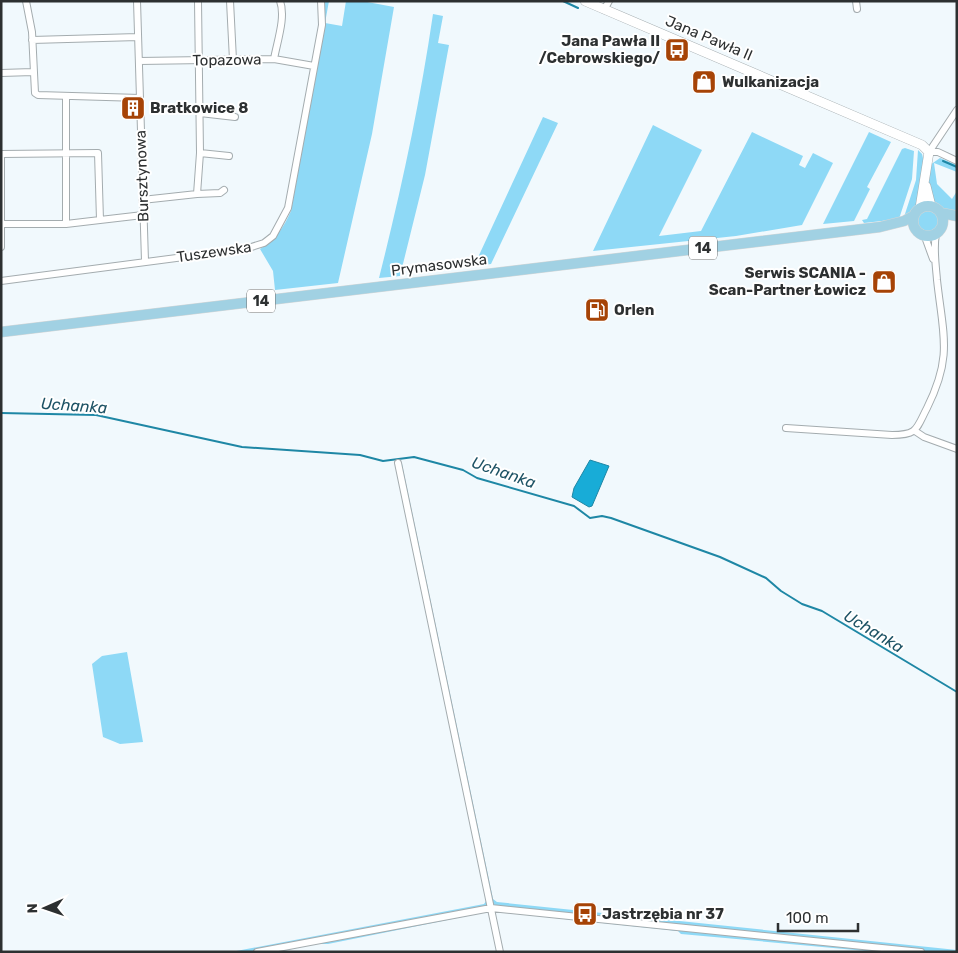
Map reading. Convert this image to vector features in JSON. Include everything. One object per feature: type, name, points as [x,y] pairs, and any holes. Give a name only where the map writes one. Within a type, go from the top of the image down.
[{"type":"main road","points":[[920,208],[931,206],[941,213],[957,216]]},
{"type":"main road","name":"14","points":[[913,216],[920,208]]},
{"type":"main road","points":[[941,213],[943,225]]},
{"type":"main road","points":[[913,216],[915,231]]},
{"type":"main road","name":"Prymasowska","points":[[880,227],[904,221],[913,216]]},
{"type":"main road","points":[[925,237],[936,234],[943,225],[957,220]]},
{"type":"main road","name":"Prymasowska","points":[[1,332],[880,227],[905,227],[915,231]]},
{"type":"main road","name":"14","points":[[915,231],[925,237]]},
{"type":"street","points":[[26,1],[32,40],[35,93],[38,95],[140,98]]},
{"type":"street","name":"Bursztynowa","points":[[138,1],[142,200],[140,216],[145,261]]},
{"type":"street","points":[[197,194],[200,153],[198,1]]},
{"type":"street","points":[[230,1],[233,60]]},
{"type":"street","points":[[274,59],[282,7],[280,1]]},
{"type":"street","name":"Tuszewska","points":[[1,281],[245,249],[264,243],[273,236],[288,208],[322,25],[321,1]]},
{"type":"street","name":"Jana Pawła II","points":[[585,1],[607,5],[920,144],[928,152],[938,152],[957,161]]},
{"type":"street","points":[[856,1],[857,9]]},
{"type":"street","points":[[32,40],[138,37]]},
{"type":"street","name":"Topazowa","points":[[139,61],[274,59],[314,66]]},
{"type":"street","points":[[1,73],[33,72]]},
{"type":"street","points":[[66,96],[66,224]]},
{"type":"street","points":[[920,208],[928,152],[957,110]]},
{"type":"street","points":[[200,113],[235,117]]},
{"type":"street","points":[[1,154],[98,153],[100,220]]},
{"type":"street","points":[[200,153],[229,156]]},
{"type":"street","points":[[1,158],[1,247]]},
{"type":"street","points":[[925,176],[928,200],[931,206]]},
{"type":"street","points":[[142,200],[220,192],[224,190]]},
{"type":"street","points":[[2,224],[66,224],[140,216]]},
{"type":"street","points":[[786,428],[892,435],[906,435],[916,431],[938,384],[945,361],[936,267],[936,234]]},
{"type":"street","points":[[925,237],[936,267]]},
{"type":"street","points":[[916,431],[924,437],[957,449]]},
{"type":"street","points":[[398,463],[500,952]]},
{"type":"street","points":[[257,952],[491,908],[921,952]]},
{"type":"shaded area","points":[[324,1],[329,1],[325,23],[342,26],[346,1],[362,1],[394,7],[372,134],[338,283],[275,290],[273,271],[260,249],[278,233],[291,211],[325,24]]},
{"type":"shaded area","points":[[433,14],[443,16],[438,43],[449,45],[425,175],[400,276],[379,278],[409,147]]},
{"type":"shaded area","points":[[543,117],[558,123],[491,264],[474,266]]},
{"type":"shaded area","points":[[653,125],[702,150],[659,236],[701,231],[752,132],[803,156],[799,165],[805,168],[813,153],[833,163],[802,225],[736,236],[593,251]]},
{"type":"shaded area","points":[[869,132],[891,142],[867,187],[870,189],[854,221],[823,224]]},
{"type":"shaded area","points":[[902,149],[914,151],[912,179],[899,219],[864,223],[862,220],[867,219]]},
{"type":"shaded area","points":[[918,150],[922,154],[924,162],[916,206],[908,217],[904,217],[916,180]]},
{"type":"shaded area","points":[[940,158],[957,165],[957,172],[934,163],[937,184],[952,199],[957,191],[957,213],[940,207],[931,197],[929,190],[930,165]]},
{"type":"shaded area","points":[[928,210],[936,214],[940,222],[936,230],[928,234],[920,230],[916,222],[920,214]]},
{"type":"shaded area","points":[[590,460],[609,466],[592,506],[589,507],[572,497],[574,488]]},
{"type":"shaded area","points":[[396,464],[402,464],[493,899],[497,902],[957,950],[957,952],[877,952],[681,934],[678,931],[487,912],[328,944],[316,944],[278,952],[231,952],[484,904],[486,901]]},
{"type":"shaded area","points":[[127,652],[143,742],[120,744],[103,737],[92,664],[102,656]]},
{"type":"waterway","points":[[563,1],[578,8]]},
{"type":"waterway","points":[[943,161],[957,167]]},
{"type":"waterway","name":"Uchanka","points":[[1,413],[96,415],[242,447],[360,455],[383,461],[414,457],[463,470],[477,478],[574,506],[590,518],[602,516],[611,518],[720,557],[766,578],[781,591],[802,604],[822,611],[957,692]]},
{"type":"place","name":"Jana Pawła II /Cebrowskiego/","points":[[677,50]]},
{"type":"place","name":"Wulkanizacja","points":[[704,82]]},
{"type":"place","name":"Bratkowice 8","points":[[133,108]]},
{"type":"place","name":"Serwis SCANIA - Scan-Partner Łowicz","points":[[884,282]]},
{"type":"place","name":"Orlen","points":[[597,310]]},
{"type":"place","name":"Jastrzębia nr 37","points":[[585,914]]}]
